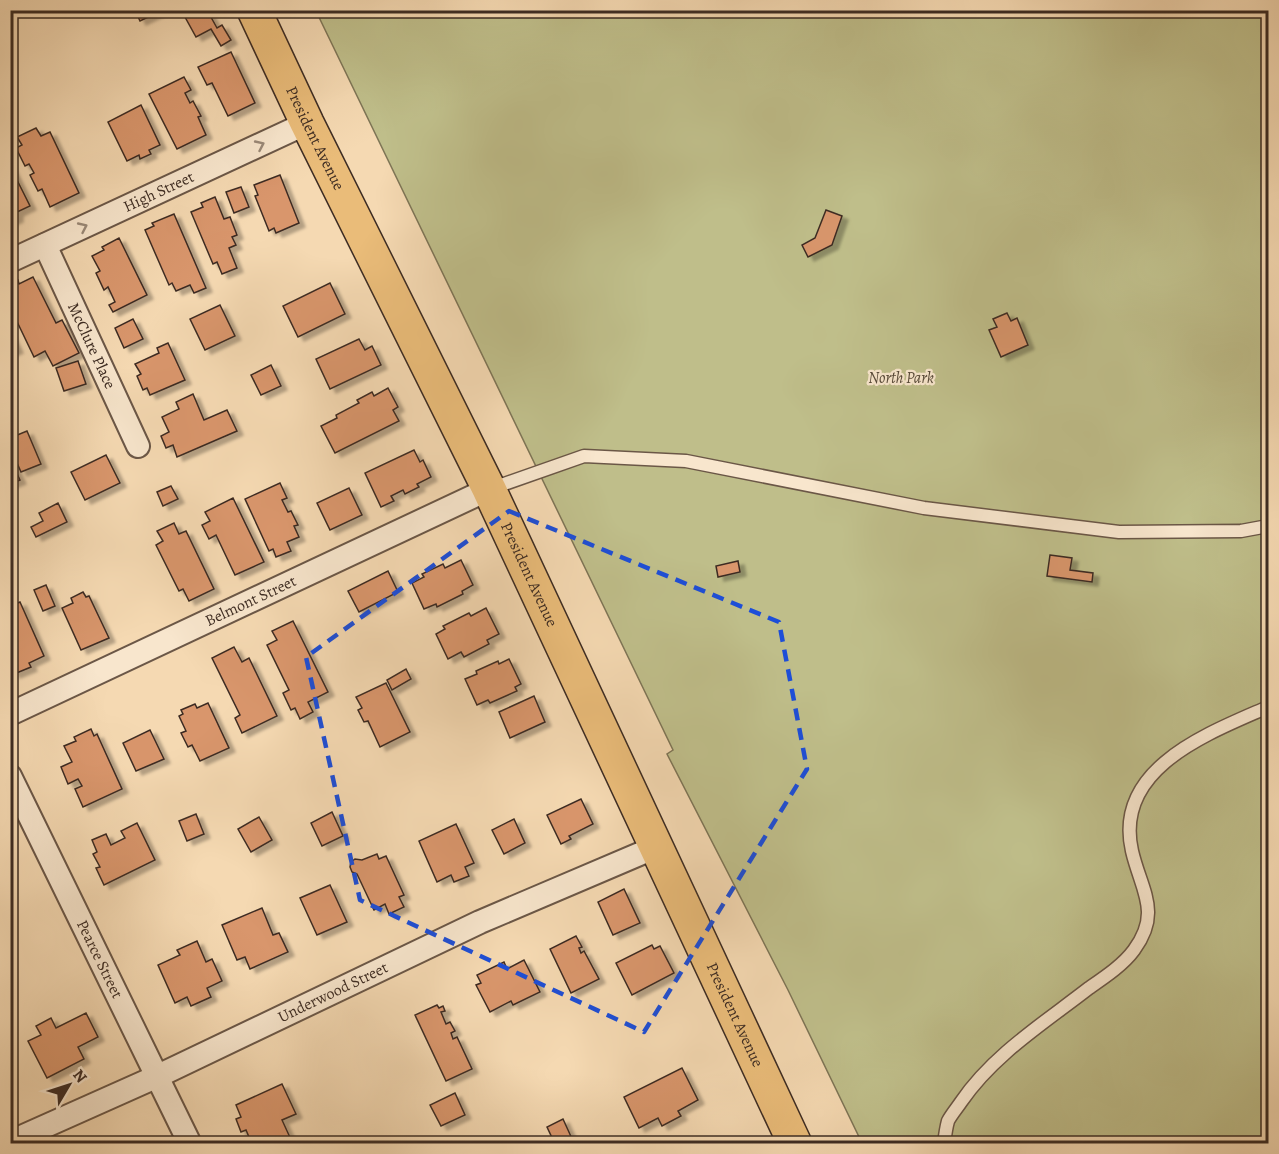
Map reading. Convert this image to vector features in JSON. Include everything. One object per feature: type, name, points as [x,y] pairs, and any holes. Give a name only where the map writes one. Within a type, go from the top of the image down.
[{"type":"main road","name":"President Avenue","points":[[254,10],[307,123],[489,489],[795,1143]]},
{"type":"street","name":"High Street","points":[[10,261],[307,123]]},
{"type":"street","name":"McClure Place","points":[[45,245],[138,446]]},
{"type":"street","name":"Belmont Street","points":[[10,714],[489,489]]},
{"type":"street","name":"Pearce Street","points":[[10,776],[190,1143]]},
{"type":"street","name":"Underwood Street","points":[[10,1142],[158,1076],[480,922],[656,847]]},
{"type":"lane","points":[[489,489],[584,456],[675,460],[924,508],[1119,532],[1241,531],[1269,526]]},
{"type":"lane","points":[[944,1143],[949,1120],[972,1085],[999,1058],[1112,971],[1132,953],[1144,935],[1148,916],[1147,895],[1132,851],[1129,824],[1137,799],[1148,778],[1170,757],[1192,742],[1269,707]]},
{"type":"highlighted area","points":[[509,511],[779,622],[807,769],[644,1032],[360,900],[306,657]]},
{"type":"green space","name":"North Park","points":[[316,11],[1268,11],[1268,1143],[862,1143],[788,990],[667,754],[673,750]]},
{"type":"building","points":[[135,10],[163,10],[140,21]]},
{"type":"building","points":[[197,10],[207,10],[217,28],[222,25],[231,40],[221,46],[211,29],[196,37],[185,17]]},
{"type":"building","points":[[231,52],[255,103],[228,116],[212,83],[207,85],[198,67]]},
{"type":"building","points":[[184,77],[191,90],[185,93],[190,103],[193,101],[201,116],[198,117],[206,135],[177,149],[149,94]]},
{"type":"building","points":[[141,105],[160,145],[149,150],[151,154],[140,159],[139,155],[127,161],[108,122]]},
{"type":"building","points":[[36,128],[41,136],[50,132],[79,193],[50,207],[42,189],[38,191],[30,175],[34,173],[29,164],[25,166],[16,148],[22,145],[17,137]]},
{"type":"building","points":[[10,166],[30,206],[17,212],[17,218],[10,221]]},
{"type":"building","points":[[280,175],[299,223],[276,233],[274,228],[269,231],[255,196],[258,195],[254,185]]},
{"type":"building","points":[[241,187],[249,207],[234,213],[226,192]]},
{"type":"building","points":[[215,197],[224,219],[230,217],[237,235],[232,237],[236,245],[229,248],[237,268],[222,274],[217,262],[213,264],[191,212],[203,207],[201,203]]},
{"type":"building","points":[[826,210],[842,216],[832,245],[808,257],[802,245],[815,238]]},
{"type":"building","points":[[174,214],[206,288],[194,293],[190,285],[176,291],[172,283],[169,285],[145,230],[154,226],[152,223]]},
{"type":"building","points":[[119,238],[147,295],[113,312],[109,305],[115,302],[108,287],[104,290],[96,273],[100,271],[92,256],[104,250],[102,247]]},
{"type":"building","points":[[33,277],[56,323],[62,320],[79,353],[53,366],[45,351],[34,357],[10,307],[10,284],[18,280],[19,284]]},
{"type":"building","points":[[330,283],[345,314],[298,337],[283,306]]},
{"type":"building","points":[[220,305],[235,336],[205,350],[190,319]]},
{"type":"building","points":[[1007,313],[1011,321],[1017,318],[1028,345],[1001,357],[989,330],[997,327],[993,319]]},
{"type":"building","points":[[133,319],[143,339],[124,348],[115,328]]},
{"type":"building","points":[[10,334],[17,349],[10,352]]},
{"type":"building","points":[[359,339],[365,350],[372,346],[381,365],[330,389],[316,359]]},
{"type":"building","points":[[168,343],[185,380],[150,395],[147,388],[143,390],[137,376],[141,374],[135,364],[159,353],[157,348]]},
{"type":"building","points":[[78,361],[86,384],[64,391],[56,368]]},
{"type":"building","points":[[271,365],[281,386],[261,395],[251,375]]},
{"type":"building","points":[[388,388],[398,407],[393,410],[399,421],[335,453],[321,426],[359,403],[357,400],[372,392],[374,396]]},
{"type":"building","points":[[193,394],[204,420],[227,410],[237,431],[177,457],[173,445],[166,448],[161,436],[169,432],[162,417],[179,409],[176,402]]},
{"type":"building","points":[[27,431],[41,464],[21,472],[10,447],[10,438]]},
{"type":"building","points":[[414,450],[420,462],[423,460],[431,477],[417,484],[419,487],[405,494],[403,490],[391,496],[394,501],[381,507],[365,473]]},
{"type":"building","points":[[106,455],[120,483],[85,500],[71,472]]},
{"type":"building","points":[[10,458],[20,480],[10,484]]},
{"type":"building","points":[[280,483],[287,498],[282,500],[298,525],[294,526],[299,537],[287,542],[291,551],[276,557],[273,549],[269,551],[245,499]]},
{"type":"building","points":[[171,486],[178,499],[163,506],[157,492]]},
{"type":"building","points":[[349,488],[362,515],[330,530],[317,503]]},
{"type":"building","points":[[233,498],[264,562],[235,575],[216,535],[209,539],[202,525],[210,521],[205,512]]},
{"type":"building","points":[[58,503],[67,522],[36,537],[31,527],[43,521],[39,513]]},
{"type":"building","points":[[174,523],[179,534],[186,531],[214,589],[189,601],[183,589],[179,591],[156,545],[163,541],[157,531]]},
{"type":"building","points":[[1050,555],[1072,558],[1070,570],[1093,573],[1092,582],[1047,576]]},
{"type":"building","points":[[461,560],[473,585],[462,591],[463,594],[437,607],[436,604],[424,609],[412,583],[424,577],[422,574],[443,564],[445,568]]},
{"type":"building","points":[[738,561],[740,572],[718,577],[716,566]]},
{"type":"building","points":[[388,571],[398,592],[359,612],[348,591]]},
{"type":"building","points":[[46,585],[55,606],[43,611],[34,590]]},
{"type":"building","points":[[83,592],[86,597],[89,596],[109,638],[81,650],[62,608],[73,603],[71,598]]},
{"type":"building","points":[[20,602],[44,656],[29,663],[31,667],[14,674],[10,666],[10,606]]},
{"type":"building","points":[[486,608],[499,634],[487,640],[489,644],[464,657],[461,652],[448,659],[436,634],[445,629],[443,626],[469,613],[471,616]]},
{"type":"building","points":[[293,621],[328,692],[308,702],[313,712],[300,719],[295,708],[291,710],[283,693],[289,690],[267,645],[277,640],[272,631]]},
{"type":"building","points":[[234,647],[242,662],[249,658],[277,716],[242,733],[235,718],[240,715],[212,658]]},
{"type":"building","points":[[509,659],[521,684],[515,687],[517,691],[490,703],[488,700],[477,705],[465,679],[498,661],[499,664]]},
{"type":"building","points":[[406,669],[411,679],[392,690],[387,680]]},
{"type":"building","points":[[386,683],[410,732],[380,747],[368,721],[364,722],[358,710],[362,708],[356,697]]},
{"type":"building","points":[[534,696],[545,722],[510,738],[499,712]]},
{"type":"building","points":[[208,703],[229,748],[200,761],[192,745],[188,747],[181,733],[186,731],[179,716],[183,714],[181,710],[195,704],[197,708]]},
{"type":"building","points":[[91,729],[94,736],[97,734],[122,789],[83,807],[75,789],[82,786],[78,779],[68,784],[61,767],[72,762],[64,746],[76,741],[74,737]]},
{"type":"building","points":[[150,730],[164,759],[136,771],[123,743]]},
{"type":"building","points":[[581,799],[593,824],[569,836],[571,839],[561,844],[547,815]]},
{"type":"building","points":[[332,812],[343,836],[322,846],[311,823]]},
{"type":"building","points":[[196,814],[204,834],[187,841],[179,821]]},
{"type":"building","points":[[259,817],[272,840],[251,852],[238,829]]},
{"type":"building","points":[[514,819],[525,843],[504,854],[492,830]]},
{"type":"building","points":[[137,823],[155,860],[104,885],[96,868],[100,867],[93,854],[97,852],[92,840],[106,834],[111,845],[125,838],[121,831]]},
{"type":"building","points":[[456,824],[474,863],[465,867],[469,876],[454,882],[451,875],[437,882],[419,841]]},
{"type":"building","points":[[377,854],[379,859],[386,856],[404,895],[399,897],[404,907],[389,914],[385,904],[374,910],[357,874],[352,872],[350,867],[351,862],[355,859],[362,860]]},
{"type":"building","points":[[330,885],[347,922],[317,935],[300,898]]},
{"type":"building","points":[[624,889],[640,923],[613,935],[598,902]]},
{"type":"building","points":[[262,908],[273,935],[279,933],[288,952],[250,969],[245,957],[237,960],[222,925]]},
{"type":"building","points":[[576,936],[582,947],[579,948],[581,953],[584,951],[599,979],[571,993],[550,949]]},
{"type":"building","points":[[197,941],[206,962],[212,959],[222,981],[207,988],[211,997],[191,1006],[187,997],[175,1003],[158,965],[180,955],[177,950]]},
{"type":"building","points":[[652,945],[654,949],[660,946],[674,973],[632,995],[616,963]]},
{"type":"building","points":[[524,960],[540,992],[513,1005],[511,1001],[490,1012],[476,985],[481,983],[477,975],[504,962],[507,969]]},
{"type":"building","points":[[437,1005],[439,1008],[443,1006],[445,1011],[441,1012],[446,1024],[450,1022],[455,1031],[451,1033],[453,1039],[457,1037],[472,1069],[446,1081],[415,1015]]},
{"type":"building","points":[[86,1013],[98,1037],[78,1047],[84,1059],[47,1078],[28,1041],[41,1035],[36,1026],[51,1018],[56,1028]]},
{"type":"building","points":[[682,1068],[698,1100],[678,1111],[681,1116],[662,1126],[658,1118],[639,1128],[624,1097]]},
{"type":"building","points":[[282,1084],[296,1114],[282,1120],[293,1144],[252,1144],[246,1130],[241,1132],[236,1119],[241,1117],[236,1105]]},
{"type":"building","points":[[455,1093],[465,1115],[441,1126],[430,1105]]},
{"type":"building","points":[[563,1119],[573,1141],[568,1144],[555,1144],[547,1127]]}]
